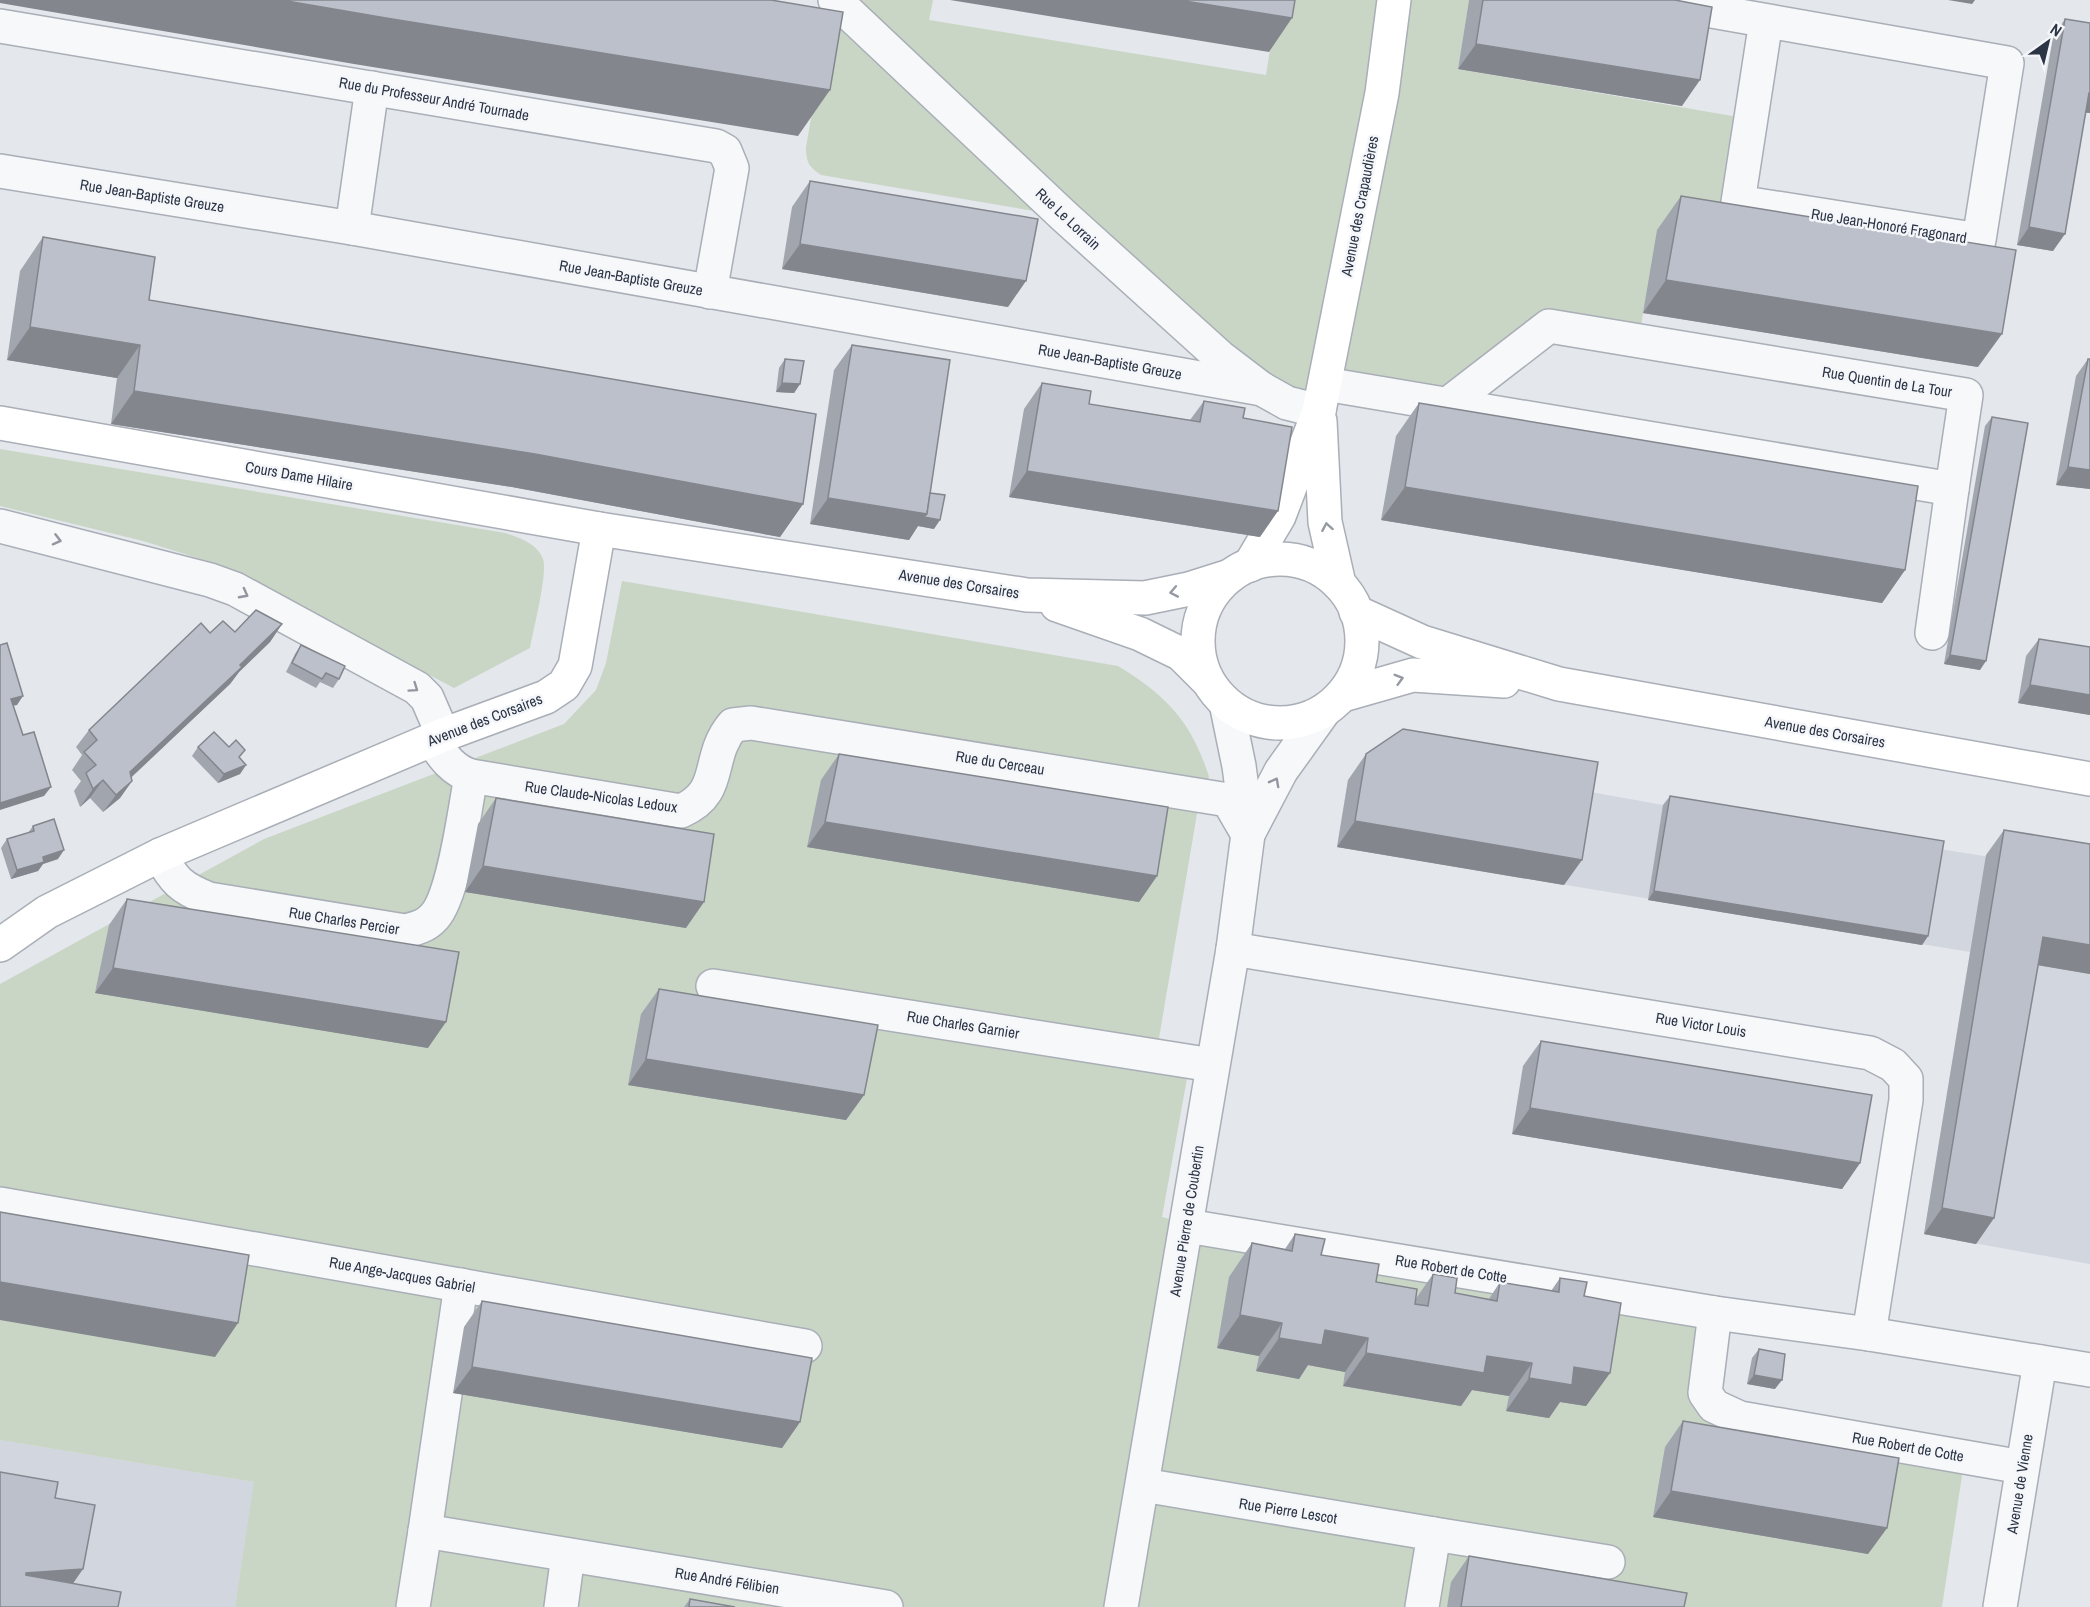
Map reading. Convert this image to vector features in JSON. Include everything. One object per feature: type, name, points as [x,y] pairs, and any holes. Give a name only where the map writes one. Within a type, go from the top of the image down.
[{"type":"street","name":"Rue Le Lorrain","points":[[836,0],[1064,216],[1220,357],[1262,389],[1287,403],[1322,397]]},
{"type":"street","name":"Avenue des Crapaudières","points":[[1240,570],[1279,516],[1322,397],[1382,93],[1394,0]]},
{"type":"street","name":"Rue Jean-Honoré Fragonard","points":[[1649,0],[2007,63],[1979,240],[1738,202],[1766,21]]},
{"type":"street","name":"Rue du Professeur André Tournade","points":[[0,26],[716,146],[725,151],[732,168],[710,292]]},
{"type":"street","points":[[352,228],[372,88]]},
{"type":"street","name":"Rue Jean-Baptiste Greuze","points":[[0,171],[352,228],[1262,389]]},
{"type":"street","name":"Rue Quentin de La Tour","points":[[1448,404],[1549,326],[1966,395],[1952,489]]},
{"type":"street","name":"Avenue des Crapaudières","points":[[1322,397],[1325,522],[1339,584]]},
{"type":"street","points":[[1322,397],[1448,404],[1952,489],[1932,633]]},
{"type":"street","name":"Cours Dame Hilaire","points":[[0,423],[599,529]]},
{"type":"street","points":[[0,525],[210,579],[235,589],[417,688],[427,698],[438,738]]},
{"type":"street","name":"Avenue des Corsaires","points":[[0,945],[47,912],[160,855],[438,738],[546,697],[564,685],[575,666],[599,529],[1027,595],[1145,598],[1189,589],[1240,570]]},
{"type":"street","points":[[1273,559],[1296,560],[1319,569],[1339,584],[1353,603],[1361,626],[1362,651],[1356,675],[1334,703],[1305,720],[1284,724],[1263,722],[1243,715],[1217,692],[1200,658],[1198,636],[1203,613],[1214,592],[1240,570],[1273,559]]},
{"type":"street","name":"Avenue des Corsaires","points":[[1027,595],[1140,634],[1181,654],[1217,692]]},
{"type":"street","name":"Avenue des Corsaires","points":[[1356,612],[1422,642],[1559,684]]},
{"type":"street","name":"Avenue des Corsaires","points":[[1334,703],[1413,675],[1559,684],[2090,779]]},
{"type":"street","name":"Avenue Pierre de Coubertin","points":[[1121,1607],[1233,949],[1248,834],[1239,766],[1217,692]]},
{"type":"street","name":"Avenue Pierre de Coubertin","points":[[1248,834],[1281,771],[1334,703]]},
{"type":"street","name":"Rue du Cerceau","points":[[733,725],[751,723],[1228,800],[1248,834]]},
{"type":"street","name":"Rue Claude-Nicolas Ledoux","points":[[438,738],[448,762],[461,773],[681,811],[704,798],[711,784],[716,753],[723,737],[733,725]]},
{"type":"street","name":"Rue Charles Percier","points":[[160,855],[172,877],[187,890],[209,899],[405,931],[421,927],[435,916],[446,898],[471,776]]},
{"type":"street","name":"Rue Victor Louis","points":[[1233,949],[1870,1053],[1893,1065],[1906,1079],[1906,1100],[1869,1334]]},
{"type":"street","name":"Rue Charles Garnier","points":[[714,986],[1212,1065]]},
{"type":"street","name":"Rue Ange-Jacques Gabriel","points":[[0,1204],[805,1346]]},
{"type":"street","name":"Rue Robert de Cotte","points":[[1187,1226],[1715,1313],[1869,1334],[2090,1370]]},
{"type":"street","points":[[413,1607],[461,1285]]},
{"type":"street","name":"Rue Robert de Cotte","points":[[1715,1313],[1705,1393],[1714,1406],[1740,1418],[2022,1467]]},
{"type":"street","name":"Avenue de Vienne","points":[[2000,1607],[2040,1362]]},
{"type":"street","name":"Rue Pierre Lescot","points":[[1143,1485],[1608,1562]]},
{"type":"street","name":"Rue André Félibien","points":[[425,1531],[886,1607]]},
{"type":"street","points":[[1422,1607],[1434,1534]]},
{"type":"street","points":[[561,1607],[568,1555]]},
{"type":"shaded area","points":[[1385,755],[1663,805],[2090,873],[2090,1264],[1924,1234],[1970,952],[1337,847],[1348,780]]},
{"type":"shaded area","points":[[0,1440],[255,1482],[235,1607],[0,1607]]},
{"type":"green space","points":[[835,0],[933,0],[929,20],[1266,75],[1278,0],[1469,0],[1458,69],[1750,119],[1738,202],[1643,313],[1639,341],[1549,326],[1448,404],[1325,384],[1287,403],[1064,216],[821,175],[814,169],[809,164],[806,147],[825,38]]},
{"type":"green space","points":[[0,449],[505,533],[516,537],[527,542],[540,553],[544,566],[542,589],[530,648],[454,688],[223,566],[143,541],[0,506]]},
{"type":"green space","points":[[622,581],[1118,666],[1150,688],[1163,699],[1185,725],[1209,777],[1200,796],[1156,1056],[1190,1062],[1162,1217],[1203,1228],[1715,1313],[1705,1393],[1965,1456],[1942,1607],[235,1607],[254,1482],[0,1440],[0,984],[264,839],[564,724],[596,690],[606,663]]},
{"type":"building","points":[[281,0],[771,0],[843,12],[830,90]]},
{"type":"building","points":[[1178,0],[1295,0],[1292,18]]},
{"type":"building","points":[[1483,0],[1675,0],[1712,7],[1700,80],[1476,44]]},
{"type":"building","points":[[2065,19],[2090,23],[2090,93],[2065,234],[2029,227]]},
{"type":"building","points":[[810,181],[1038,219],[1026,281],[800,244]]},
{"type":"building","points":[[1681,196],[2016,250],[2002,334],[1666,280]]},
{"type":"building","points":[[43,237],[155,257],[149,300],[816,414],[803,504],[535,454],[134,391],[140,345],[30,327]]},
{"type":"building","points":[[852,345],[950,360],[927,514],[828,498]]},
{"type":"building","points":[[785,359],[804,361],[800,384],[782,383]]},
{"type":"building","points":[[2088,359],[2090,359],[2090,470],[2068,467]]},
{"type":"building","points":[[1042,383],[1091,391],[1089,404],[1200,422],[1204,401],[1245,408],[1243,418],[1292,427],[1278,511],[1027,471]]},
{"type":"building","points":[[1419,403],[1918,486],[1905,570],[1405,487]]},
{"type":"building","points":[[1992,417],[2028,423],[1986,661],[1950,655]]},
{"type":"building","points":[[930,493],[945,495],[940,520],[924,517],[927,514]]},
{"type":"building","points":[[256,610],[282,624],[240,665],[242,667],[130,772],[132,781],[116,795],[103,780],[93,789],[86,773],[96,765],[84,752],[97,740],[89,730],[201,623],[210,633],[223,621],[235,632]]},
{"type":"building","points":[[2039,639],[2090,647],[2090,695],[2030,685]]},
{"type":"building","points":[[7,643],[23,696],[11,699],[23,735],[34,732],[51,787],[0,803],[0,645]]},
{"type":"building","points":[[301,645],[345,666],[339,679],[326,673],[322,679],[292,663]]},
{"type":"building","points":[[1403,729],[1598,762],[1582,860],[1355,821],[1366,754]]},
{"type":"building","points":[[214,732],[229,747],[236,740],[245,750],[239,757],[246,765],[224,774],[198,747]]},
{"type":"building","points":[[839,754],[1168,807],[1157,876],[825,822]]},
{"type":"building","points":[[1670,796],[1944,841],[1928,936],[1654,891]]},
{"type":"building","points":[[496,798],[714,834],[704,902],[483,866]]},
{"type":"building","points":[[54,819],[64,850],[43,857],[44,862],[17,870],[7,839],[34,831],[33,826]]},
{"type":"building","points":[[2004,830],[2090,844],[2090,945],[2043,937],[1994,1218],[1942,1208]]},
{"type":"building","points":[[127,899],[459,952],[446,1022],[113,968]]},
{"type":"building","points":[[659,989],[878,1025],[864,1095],[646,1059]]},
{"type":"building","points":[[1541,1041],[1872,1095],[1860,1163],[1530,1108]]},
{"type":"building","points":[[0,1212],[249,1255],[238,1323],[0,1282]]},
{"type":"building","points":[[1295,1234],[1325,1239],[1321,1255],[1379,1264],[1376,1282],[1417,1289],[1415,1304],[1428,1306],[1433,1274],[1457,1278],[1455,1293],[1497,1301],[1500,1282],[1559,1292],[1560,1278],[1587,1282],[1584,1296],[1621,1303],[1610,1373],[1574,1367],[1572,1385],[1529,1378],[1532,1363],[1487,1356],[1484,1373],[1366,1353],[1368,1338],[1325,1330],[1322,1345],[1279,1338],[1282,1323],[1240,1315],[1252,1243],[1292,1251]]},
{"type":"building","points":[[482,1301],[812,1358],[800,1422],[472,1367]]},
{"type":"building","points":[[1759,1349],[1785,1354],[1782,1380],[1754,1375]]},
{"type":"building","points":[[1683,1421],[1899,1458],[1887,1528],[1671,1491]]},
{"type":"building","points":[[0,1472],[58,1482],[55,1498],[95,1505],[83,1569],[26,1573],[26,1575],[121,1592],[118,1607],[0,1607]]},
{"type":"building","points":[[1469,1556],[1687,1593],[1684,1607],[1461,1607]]},
{"type":"building","points":[[690,1599],[735,1607],[689,1607]]}]
